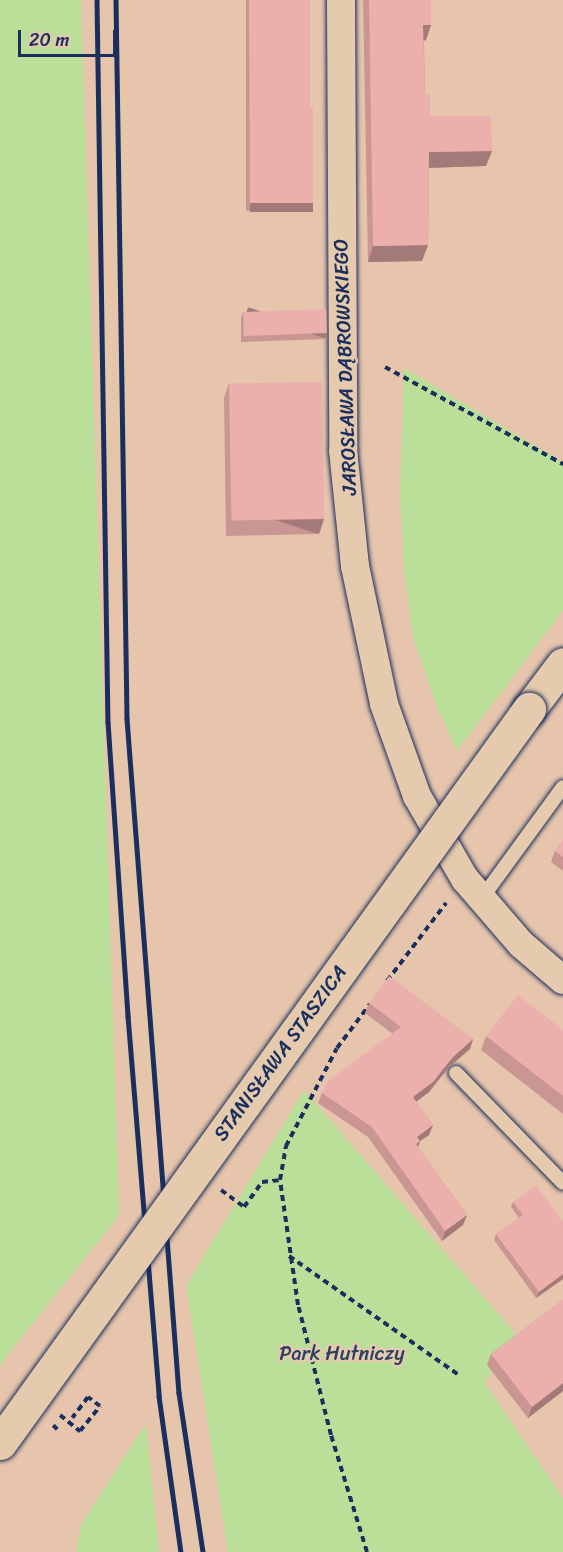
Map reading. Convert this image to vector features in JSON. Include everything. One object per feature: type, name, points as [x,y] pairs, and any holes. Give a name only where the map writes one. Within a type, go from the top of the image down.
[{"type":"main road","name":"STANISŁAWA STASZICA","points":[[0,1443],[563,664]]},
{"type":"street","name":"JAROSŁAWA DĄBROWSKIEGO","points":[[341,0],[343,450],[355,566],[384,704],[417,796],[473,888],[521,944],[563,980]]},
{"type":"lane","points":[[473,888],[563,787]]},
{"type":"lane","points":[[456,1073],[563,1183]]},
{"type":"path","points":[[385,367],[563,464]]},
{"type":"path","points":[[386,983],[473,888]]},
{"type":"path","points":[[367,1552],[331,1435],[298,1305],[288,1256],[280,1180],[286,1146],[337,1048],[372,1001]]},
{"type":"path","points":[[221,1190],[244,1207],[262,1182],[280,1180]]},
{"type":"path","points":[[288,1256],[459,1375]]},
{"type":"path","points":[[59,1415],[80,1431],[100,1406],[88,1397],[72,1418]]},
{"type":"green space","points":[[0,0],[81,0],[119,1216],[9,1353],[0,1368]]},
{"type":"green space","points":[[404,368],[563,462],[563,610],[457,751],[436,705],[413,637],[404,569],[400,496]]},
{"type":"green space","name":"Park Hutniczy","points":[[304,1090],[520,1339],[484,1382],[563,1498],[563,1552],[228,1552],[186,1286]]},
{"type":"green space","points":[[146,1424],[159,1552],[76,1552],[81,1524]]},
{"type":"building","points":[[249,0],[310,0],[313,203],[250,203]]},
{"type":"building","points":[[369,0],[431,0],[431,25],[423,25],[425,95],[430,95],[430,116],[491,116],[492,151],[429,152],[428,245],[373,246]]},
{"type":"building","points":[[326,309],[327,333],[244,336],[243,312]]},
{"type":"building","points":[[322,382],[324,519],[231,521],[229,384]]},
{"type":"building","points":[[563,840],[563,857],[555,851]]},
{"type":"building","points":[[389,976],[473,1039],[453,1057],[433,1082],[413,1097],[433,1125],[417,1137],[420,1141],[416,1144],[467,1215],[445,1231],[372,1127],[322,1093],[329,1080],[401,1027],[369,1003]]},
{"type":"building","points":[[518,995],[563,1030],[563,1096],[486,1036]]},
{"type":"building","points":[[536,1185],[563,1222],[563,1274],[539,1292],[496,1234],[523,1215],[513,1202]]},
{"type":"building","points":[[563,1300],[563,1383],[532,1407],[491,1354]]},
{"type":"railway","points":[[97,0],[108,722],[128,1016],[159,1396],[181,1552]]},
{"type":"railway","points":[[116,0],[127,719],[179,1393],[203,1552]]}]
